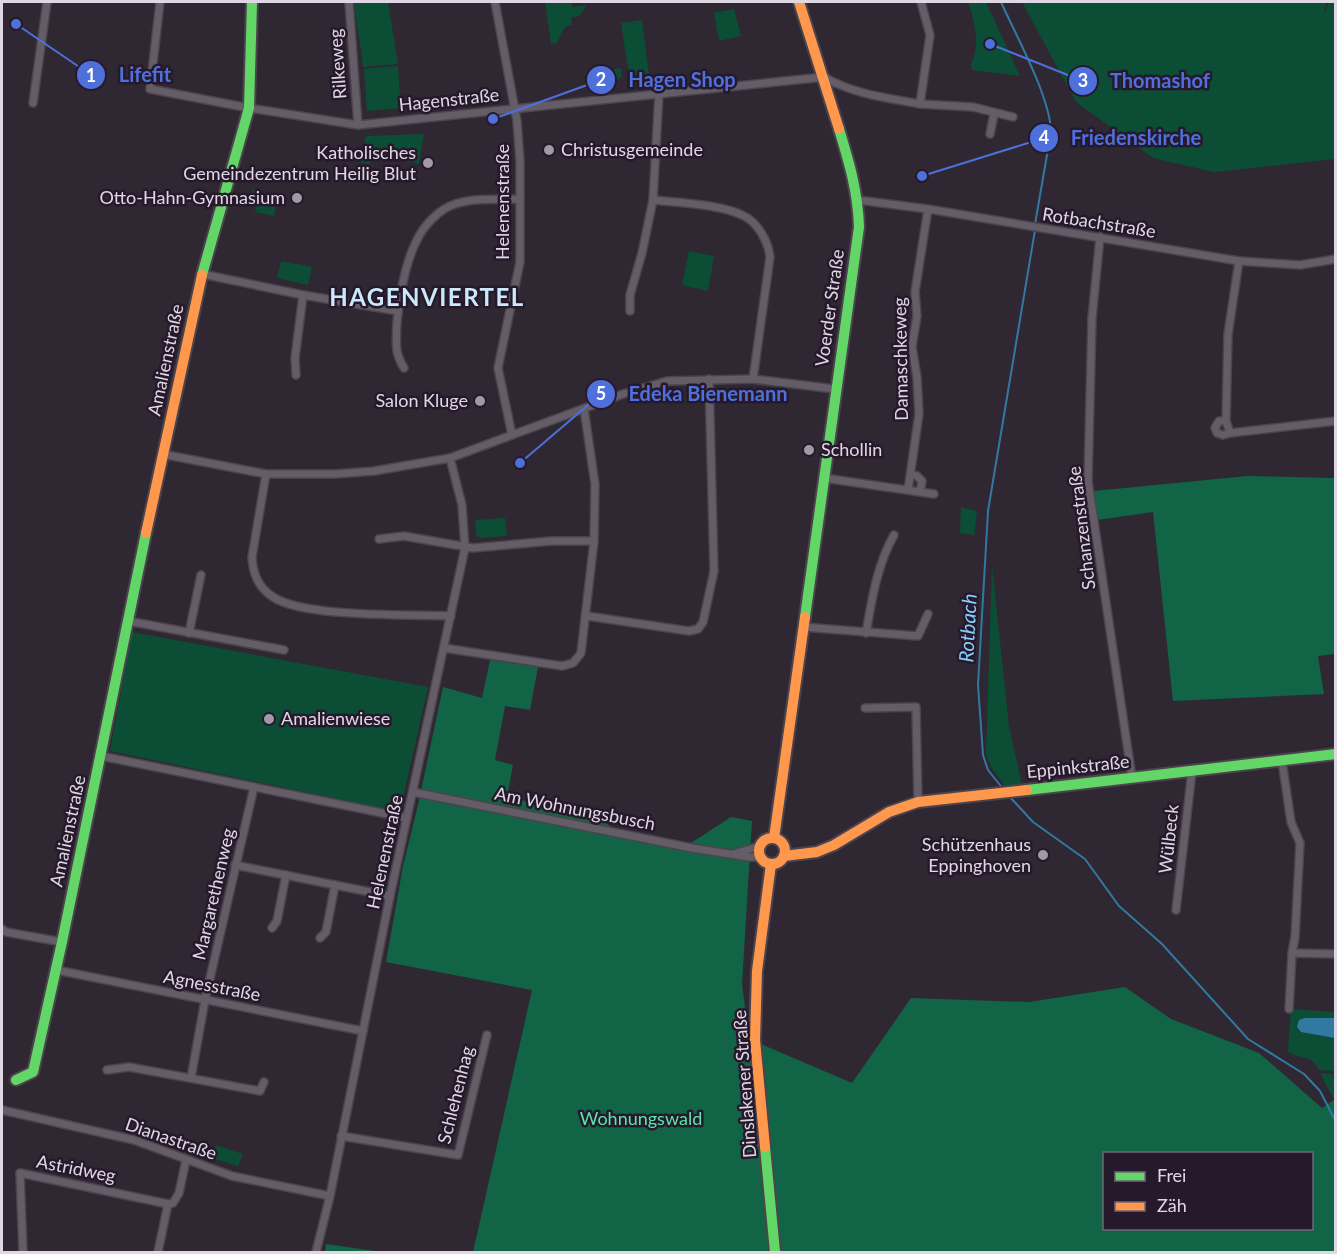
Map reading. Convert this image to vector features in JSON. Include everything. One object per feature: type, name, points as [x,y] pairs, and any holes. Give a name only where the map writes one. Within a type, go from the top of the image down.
[{"type":"street","points":[[33,103],[47,2]]},
{"type":"street","name":"Hagenstraße","points":[[160,2],[150,89],[249,108],[358,125],[824,77]]},
{"type":"street","name":"Amalienstraße","points":[[16,1080],[33,1072],[101,756],[162,454],[202,274],[249,108],[252,2]]},
{"type":"street","name":"Rilkeweg","points":[[349,2],[358,125]]},
{"type":"street","name":"Helenenstraße","points":[[495,2],[515,108],[520,161],[520,262],[498,368],[512,435]]},
{"type":"street","name":"Voerder Straße","points":[[774,838],[859,227],[854,175],[799,2]]},
{"type":"street","points":[[920,104],[930,35],[921,2]]},
{"type":"street","points":[[824,77],[839,86],[880,97],[920,104],[973,107],[1013,117]]},
{"type":"street","points":[[630,311],[630,296],[653,200],[659,93]]},
{"type":"street","points":[[990,134],[994,114]]},
{"type":"street","points":[[404,368],[397,352],[398,311],[416,242],[439,212],[456,204],[479,200],[520,199]]},
{"type":"street","points":[[653,200],[690,204],[743,215],[754,223],[765,239],[770,257],[753,379]]},
{"type":"street","name":"Rotbachstraße","points":[[858,200],[928,209],[1239,261],[1300,265],[1335,259]]},
{"type":"street","name":"Damaschkeweg","points":[[908,490],[919,414],[917,377],[912,347],[917,316],[915,292],[928,209]]},
{"type":"street","name":"Schanzenstraße","points":[[1100,237],[1092,318],[1088,481],[1132,778]]},
{"type":"street","points":[[1230,433],[1226,421],[1228,334],[1239,261]]},
{"type":"street","points":[[202,274],[303,295],[398,311]]},
{"type":"street","points":[[296,375],[295,358],[303,295]]},
{"type":"street","points":[[587,616],[688,631],[698,629],[703,622],[714,572],[709,379]]},
{"type":"street","points":[[162,454],[266,474],[336,474],[450,458],[623,394],[667,381],[753,379],[835,389]]},
{"type":"street","points":[[444,648],[562,666],[573,663],[581,653],[594,541],[595,484],[584,409]]},
{"type":"street","points":[[1226,421],[1217,423],[1215,430],[1219,434],[1335,421]]},
{"type":"street","name":"Helenenstraße","points":[[316,1252],[330,1196],[390,896],[465,548],[462,505],[450,458]]},
{"type":"street","points":[[266,474],[252,557],[257,580],[274,597],[292,604],[335,612],[451,615]]},
{"type":"street","points":[[910,474],[922,481],[920,492]]},
{"type":"street","points":[[824,478],[934,494]]},
{"type":"street","points":[[866,633],[874,586],[887,547],[894,535]]},
{"type":"street","points":[[379,539],[404,536],[465,548],[551,541],[594,541]]},
{"type":"street","points":[[189,633],[201,574]]},
{"type":"street","points":[[803,627],[918,636],[928,614]]},
{"type":"street","points":[[128,621],[284,650]]},
{"type":"street","points":[[865,708],[916,706],[918,801]]},
{"type":"street","name":"Eppinkstraße","points":[[784,851],[817,852],[834,845],[889,812],[918,801],[1335,754]]},
{"type":"street","points":[[101,756],[407,818]]},
{"type":"street","points":[[1282,761],[1291,822],[1300,843],[1288,1009]]},
{"type":"street","name":"Wülbeck","points":[[1176,910],[1192,771]]},
{"type":"street","name":"Margarethenweg","points":[[191,1078],[205,1000],[254,787]]},
{"type":"street","name":"Am Wohnungsbusch","points":[[413,792],[731,855],[760,852]]},
{"type":"street","points":[[774,838],[780,840],[784,851],[779,862],[771,864],[765,862],[760,852],[765,839],[774,838]]},
{"type":"street","name":"Am Wohnungsbusch","points":[[731,855],[760,852]]},
{"type":"street","name":"Dinslakener Straße","points":[[771,864],[757,971],[755,1040],[775,1252]]},
{"type":"street","points":[[235,865],[390,896]]},
{"type":"street","points":[[272,928],[277,921],[286,875]]},
{"type":"street","points":[[320,938],[326,932],[335,885]]},
{"type":"street","points":[[2,929],[6,932],[62,942]]},
{"type":"street","points":[[1292,953],[1335,954]]},
{"type":"street","name":"Agnesstraße","points":[[56,970],[363,1031]]},
{"type":"street","name":"Schlehenhag","points":[[341,1136],[458,1155],[487,1035]]},
{"type":"street","points":[[107,1070],[129,1067],[260,1091],[264,1082]]},
{"type":"street","name":"Dianastraße","points":[[2,1110],[134,1140],[232,1176],[330,1196]]},
{"type":"street","points":[[158,1252],[168,1204],[173,1203],[179,1193],[186,1160]]},
{"type":"street","name":"Astridweg","points":[[23,1252],[20,1173],[168,1204]]},
{"type":"green space","points":[[354,2],[388,2],[398,64],[363,67]]},
{"type":"green space","points":[[545,2],[571,2],[573,7],[587,5],[579,16],[571,18],[572,25],[565,27],[557,43],[551,44]]},
{"type":"green space","points":[[968,2],[986,2],[1020,76],[972,70],[971,64],[976,41]]},
{"type":"green space","points":[[1022,2],[1313,2],[1326,3],[1324,15],[1329,2],[1336,3],[1335,159],[1214,172],[1153,158],[1076,102]]},
{"type":"green space","points":[[734,9],[741,36],[719,41],[714,13]]},
{"type":"green space","points":[[642,20],[650,82],[640,83],[629,76],[621,23]]},
{"type":"green space","points":[[398,66],[401,108],[367,111],[364,69]]},
{"type":"green space","points":[[621,68],[622,77],[615,85],[592,87],[590,73]]},
{"type":"green space","points":[[424,134],[419,164],[372,154],[370,164],[361,163],[366,136]]},
{"type":"green space","points":[[253,189],[266,194],[265,198],[271,199],[270,206],[276,207],[274,216],[255,212],[257,203],[250,202]]},
{"type":"green space","points":[[689,251],[714,256],[708,291],[682,285]]},
{"type":"green space","points":[[281,261],[312,267],[308,285],[277,278]]},
{"type":"green space","points":[[1247,476],[1335,478],[1335,654],[1318,656],[1324,694],[1173,701],[1153,512],[1097,520],[1094,491]]},
{"type":"green space","points":[[961,507],[977,511],[974,535],[960,533]]},
{"type":"green space","points":[[505,518],[507,536],[481,538],[476,535],[475,520]]},
{"type":"green space","points":[[992,565],[1009,726],[1022,785],[1005,786],[991,767],[986,754]]},
{"type":"green space","name":"Amalienwiese","points":[[132,632],[428,687],[400,812],[110,751]]},
{"type":"green space","name":"Wohnungswald","points":[[490,660],[538,667],[530,710],[505,706],[495,760],[513,765],[507,797],[600,817],[615,831],[691,843],[731,817],[752,821],[742,984],[749,1039],[852,1083],[911,998],[1029,1002],[1125,987],[1171,1019],[1259,1053],[1322,1108],[1334,1100],[1336,1104],[1335,1252],[473,1252],[532,990],[386,962],[403,866],[443,687],[482,698]]},
{"type":"green space","points":[[1291,1009],[1335,1012],[1335,1071],[1319,1070],[1312,1061],[1288,1052]]},
{"type":"green space","points":[[1320,1073],[1335,1074],[1335,1104],[1334,1100]]},
{"type":"green space","points":[[216,1145],[243,1154],[238,1166],[212,1158]]},
{"type":"green space","points":[[326,1244],[382,1252],[325,1252]]},
{"type":"water","points":[[1335,1018],[1335,1038],[1301,1032],[1297,1027],[1299,1020]]},
{"type":"waterway","name":"Rotbach","points":[[1001,2],[1039,84],[1049,117],[1051,132],[1035,224]]},
{"type":"waterway","name":"Rotbach","points":[[1004,790],[988,770],[983,755],[978,685],[988,511],[1035,230]]},
{"type":"waterway","name":"Rotbach","points":[[1009,796],[1033,822],[1085,859],[1119,906],[1162,944],[1248,1039],[1304,1074],[1320,1091],[1336,1122]]},
{"type":"traffic: fast","points":[[202,275],[249,108],[252,2]]},
{"type":"traffic: fast","points":[[805,617],[859,227],[855,189],[839,129]]},
{"type":"traffic: fast","points":[[16,1080],[33,1072],[146,533]]},
{"type":"traffic: fast","points":[[1027,790],[1336,754]]},
{"type":"traffic: fast","points":[[765,1147],[775,1252]]},
{"type":"traffic: slow","points":[[799,2],[839,129]]},
{"type":"traffic: slow","points":[[146,533],[202,275]]},
{"type":"traffic: slow","points":[[774,838],[805,617]]},
{"type":"traffic: slow","points":[[784,856],[817,852],[834,845],[889,812],[918,802],[1027,790]]},
{"type":"traffic: slow","points":[[772,838],[781,842],[785,851],[781,860],[772,864],[763,860],[759,851],[763,842],[772,838]]},
{"type":"traffic: slow","points":[[765,1147],[755,1040],[757,971],[771,864]]},
{"type":"place","name":"Lifefit","points":[[16,24]]},
{"type":"place","name":"Thomashof","points":[[990,44]]},
{"type":"place","name":"Hagen Shop","points":[[493,119]]},
{"type":"place","name":"Christusgemeinde","points":[[549,150]]},
{"type":"place","name":"Katholisches Gemeindezentrum Heilig Blut","points":[[428,163]]},
{"type":"place","name":"Friedenskirche","points":[[922,176]]},
{"type":"place","name":"Otto-Hahn-Gymnasium","points":[[297,198]]},
{"type":"place","name":"Salon Kluge","points":[[480,401]]},
{"type":"place","name":"Schollin","points":[[809,450]]},
{"type":"place","name":"Edeka Bienemann","points":[[520,463]]},
{"type":"place","name":"Amalienwiese","points":[[269,719]]},
{"type":"place","name":"Schützenhaus Eppinghoven","points":[[1043,855]]},
{"type":"district","name":"HAGENVIERTEL","points":[[427,298]]}]
